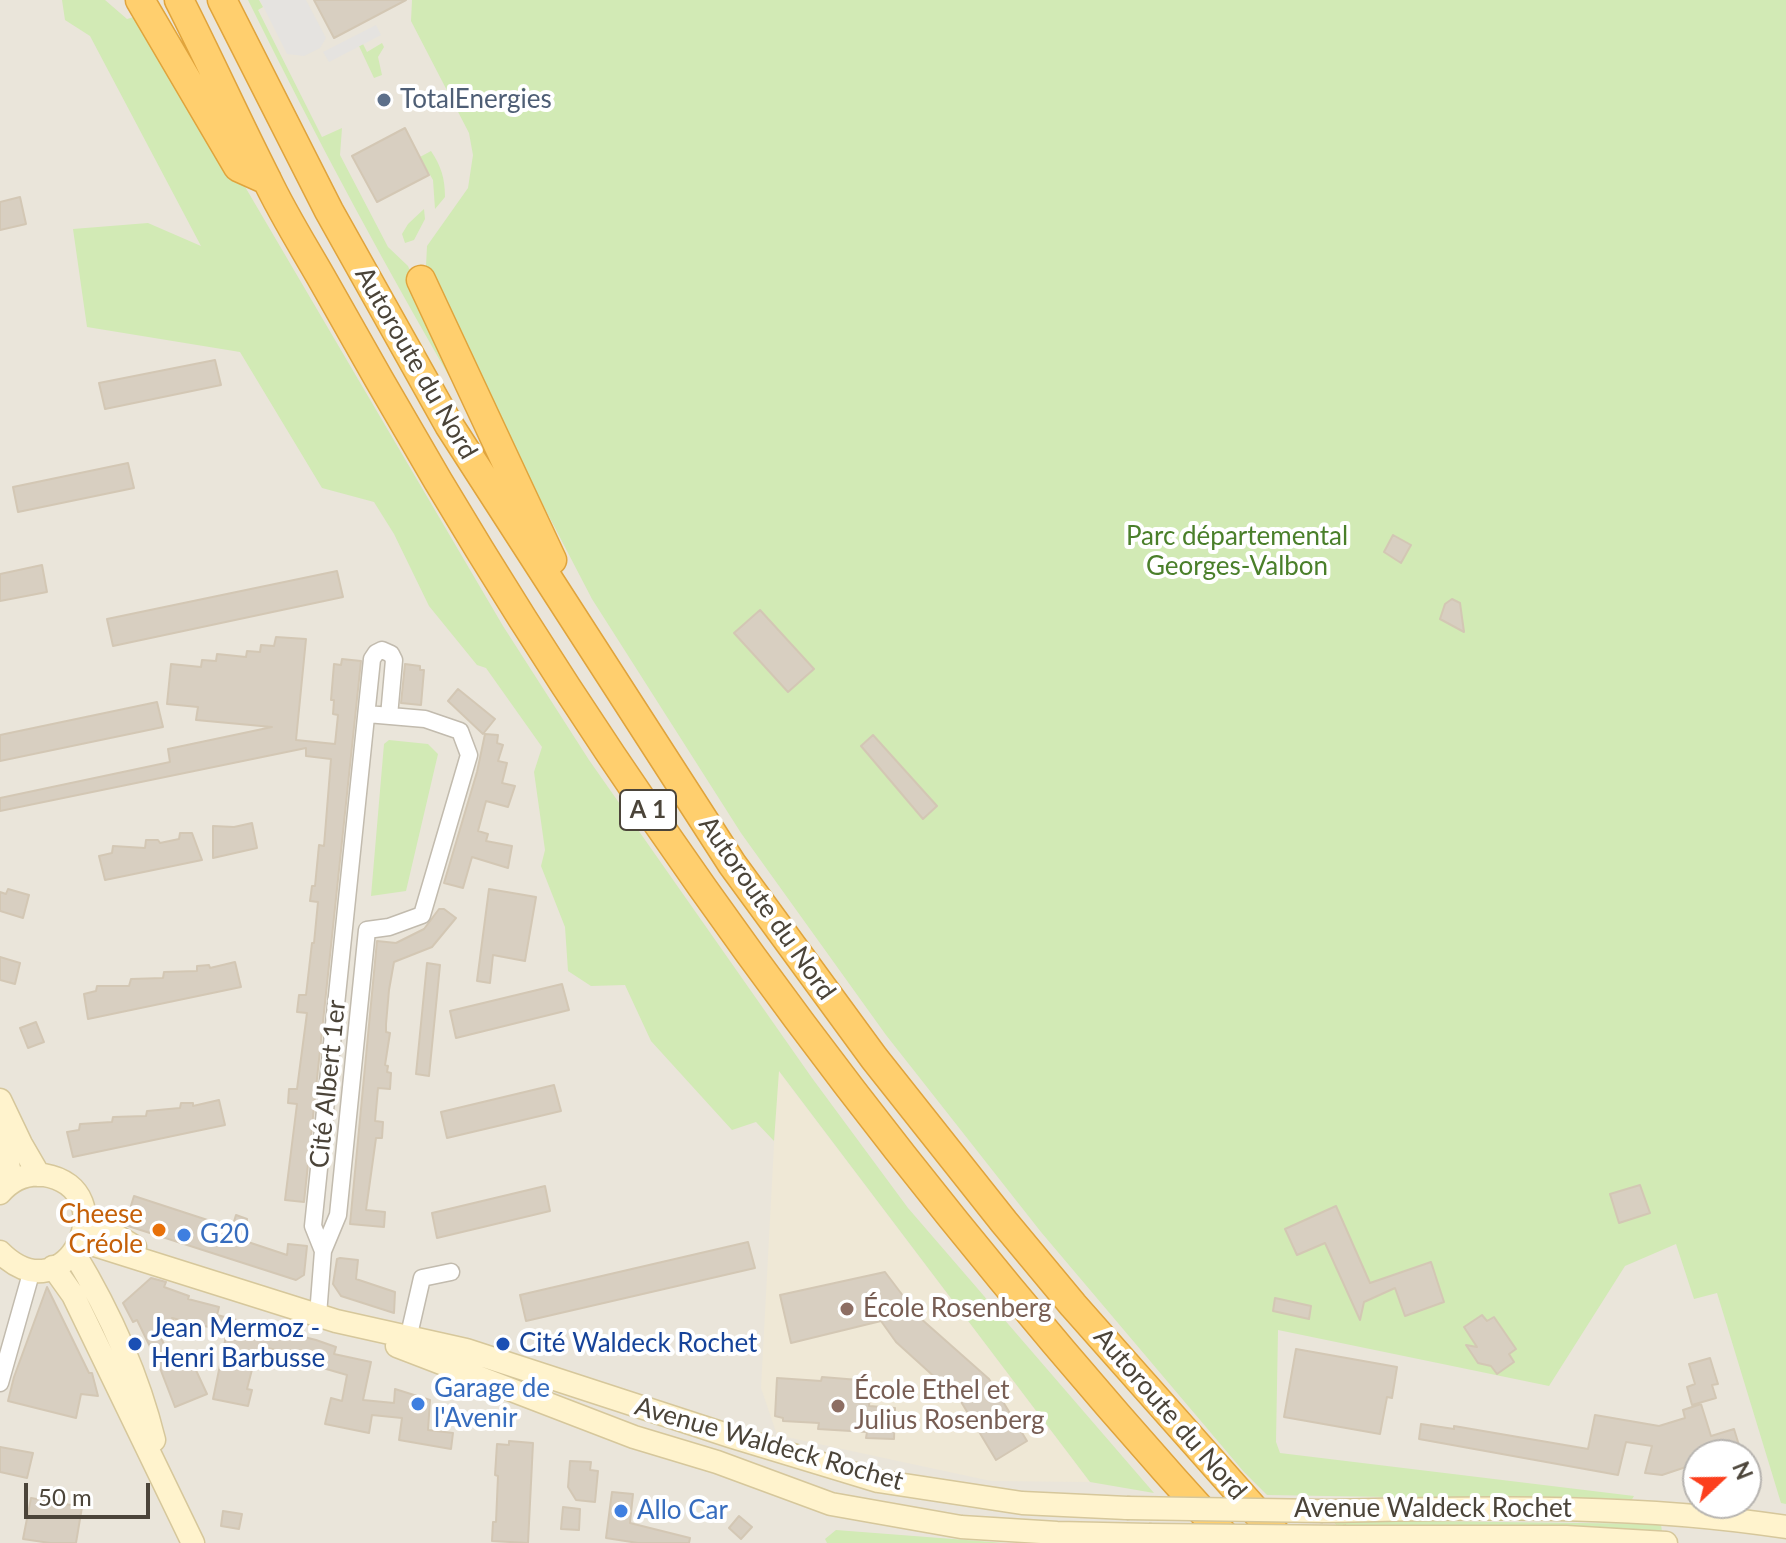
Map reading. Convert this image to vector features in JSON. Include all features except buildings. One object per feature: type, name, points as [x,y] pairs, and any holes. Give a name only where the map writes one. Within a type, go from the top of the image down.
[{"type":"highway","points":[[140,0],[238,167],[267,180]]},
{"type":"highway","name":"Autoroute du Nord","points":[[179,0],[267,180],[391,401],[477,547],[588,722],[779,996],[958,1228],[1144,1448],[1231,1543]]},
{"type":"highway","name":"Autoroute du Nord","points":[[222,0],[329,211],[449,425],[732,864],[883,1069],[1073,1305],[1284,1543]]},
{"type":"highway","points":[[421,280],[541,532],[575,620]]},
{"type":"main road","points":[[0,1100],[39,1175]]},
{"type":"main road","points":[[0,1128],[6,1187],[25,1176],[39,1175],[64,1183],[74,1192],[85,1217],[78,1247],[143,1397],[164,1484]]},
{"type":"main road","name":"Avenue Waldeck Rochet","points":[[85,1217],[120,1240],[210,1281]]},
{"type":"main road","points":[[43,1269],[78,1247]]},
{"type":"main road","name":"Avenue Waldeck Rochet","points":[[78,1247],[210,1281],[327,1318],[466,1350],[878,1481],[1022,1503],[1323,1511],[1587,1509],[1747,1521],[1786,1527]]},
{"type":"main road","points":[[0,1252],[20,1267],[43,1269],[73,1295],[193,1543]]},
{"type":"main road","name":"Avenue Waldeck Rochet","points":[[327,1318],[634,1437],[717,1462],[831,1504],[961,1527],[1057,1533],[1566,1537],[1666,1543]]},
{"type":"street","name":"Cité Albert 1er","points":[[327,1318],[323,1251],[313,1226],[372,659],[376,653],[385,650],[394,660],[389,716]]},
{"type":"street","points":[[346,915],[367,930],[389,927],[422,915],[469,755],[460,731],[425,719],[367,714]]},
{"type":"street","name":"Cité Albert 1er","points":[[323,1251],[338,1215],[367,930]]},
{"type":"street","points":[[0,1383],[43,1269]]},
{"type":"street","points":[[408,1339],[422,1278],[451,1272]]},
{"type":"shaded area","points":[[0,0],[1786,0],[1786,1543],[0,1543]]},
{"type":"shaded area","points":[[260,0],[306,0],[326,38],[320,48],[304,56],[287,54]]},
{"type":"shaded area","points":[[376,25],[381,35],[329,62],[323,52]]},
{"type":"shaded area","points":[[778,1070],[1090,1482],[991,1481],[777,1435],[761,1388]]},
{"type":"green space","points":[[62,0],[105,0],[127,19],[137,16],[180,76],[503,626],[589,760],[812,1078],[908,1208],[1154,1493],[1090,1482],[779,1071],[774,1141],[756,1122],[732,1130],[651,1041],[625,985],[591,986],[568,971],[565,927],[541,866],[545,850],[534,772],[542,747],[486,668],[477,665],[429,606],[394,534],[374,502],[322,488],[240,352],[87,327],[73,229],[148,223],[201,246],[90,36],[65,20]]},
{"type":"green space","points":[[248,0],[259,0],[263,7],[258,10],[322,137],[342,128],[340,155],[388,247],[408,266],[469,410],[355,207]]},
{"type":"green space","name":"Parc départemental Georges-Valbon","points":[[412,0],[1786,0],[1786,1504],[1781,1503],[1717,1293],[1694,1299],[1676,1244],[1625,1266],[1549,1386],[1278,1330],[1276,1442],[1280,1453],[1634,1496],[1631,1501],[1267,1495],[1244,1472],[1041,1232],[886,1035],[741,833],[592,599],[503,428],[426,266],[427,246],[468,188],[473,155],[469,133],[411,21]]},
{"type":"green space","points":[[382,43],[384,47],[378,57],[382,75],[374,78],[359,46],[363,44],[367,52]]},
{"type":"green space","points":[[431,151],[442,172],[445,190],[445,197],[435,209],[433,180],[420,157]]},
{"type":"green space","points":[[424,209],[425,219],[414,240],[405,243],[402,234]]},
{"type":"green space","points":[[389,740],[428,744],[438,754],[406,891],[371,896],[384,744]]},
{"type":"green space","points":[[1332,1520],[1661,1524],[1662,1532],[1338,1527]]},
{"type":"green space","points":[[836,1530],[1005,1543],[827,1543],[825,1539]]},
{"type":"place","name":"TotalEnergies","points":[[384,100]]},
{"type":"place","name":"Cheese Créole","points":[[159,1230]]},
{"type":"place","name":"G20","points":[[184,1235]]},
{"type":"place","name":"École Rosenberg","points":[[847,1309]]},
{"type":"place","name":"Jean Mermoz - Henri Barbusse","points":[[135,1344]]},
{"type":"place","name":"Cité Waldeck Rochet","points":[[503,1344]]},
{"type":"place","name":"Garage de l'Avenir","points":[[418,1404]]},
{"type":"place","name":"École Ethel et Julius Rosenberg","points":[[838,1406]]},
{"type":"place","name":"Allo Car","points":[[621,1511]]}]
